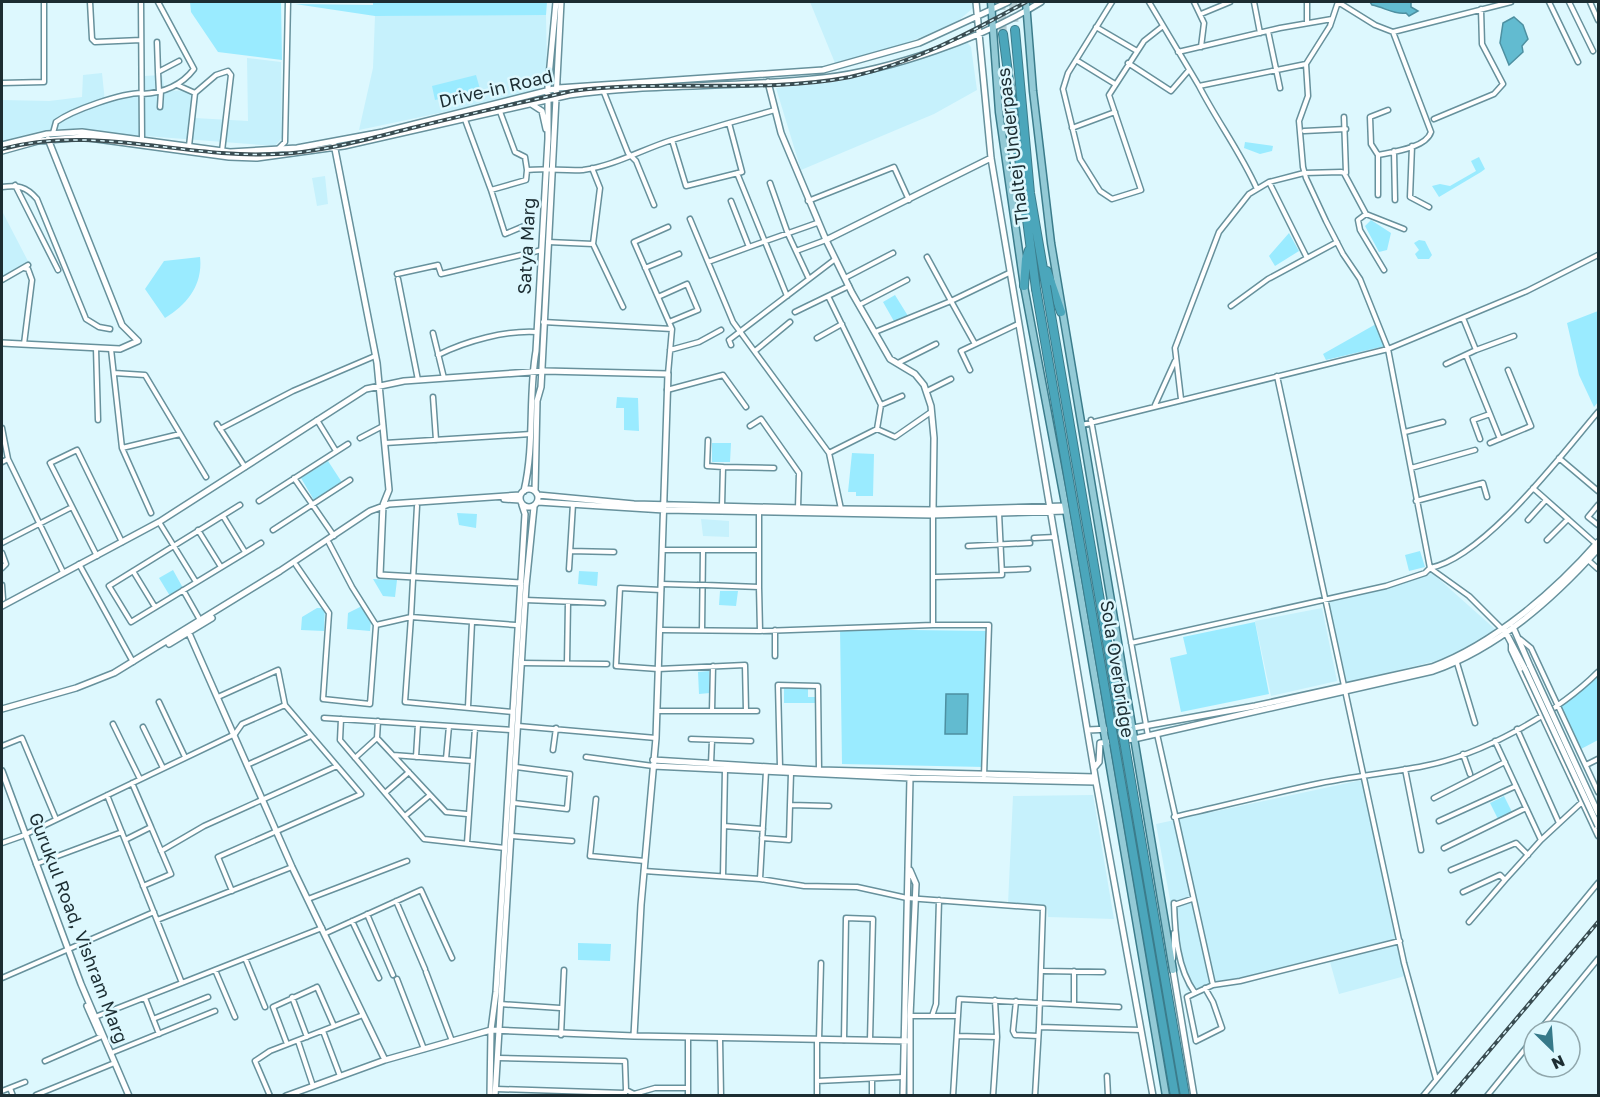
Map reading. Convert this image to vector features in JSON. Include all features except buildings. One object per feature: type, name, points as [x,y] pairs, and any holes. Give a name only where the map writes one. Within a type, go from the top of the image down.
[{"type":"highway","name":"Thaltej Underpass","points":[[1015,30],[1030,193],[1042,259]]},
{"type":"highway","name":"Thaltej Underpass","points":[[1003,33],[1030,248]]},
{"type":"highway","points":[[1024,286],[1026,259],[1030,248]]},
{"type":"highway","name":"Sola Overbridge","points":[[1030,248],[1175,1095]]},
{"type":"highway","points":[[1042,259],[1061,312]]},
{"type":"highway","name":"Sola Overbridge","points":[[1042,259],[1185,1095]]},
{"type":"main road","points":[[991,2],[1005,169],[1024,286],[1066,508],[1166,1095]]},
{"type":"main road","points":[[1026,2],[1033,91],[1061,312],[1173,970]]},
{"type":"street","points":[[2,83],[44,82],[44,2]]},
{"type":"street","points":[[90,2],[91,36],[96,42],[141,40]]},
{"type":"street","points":[[141,2],[142,140]]},
{"type":"street","points":[[53,134],[56,122],[65,115],[128,95],[160,92],[177,85],[194,67],[158,2]]},
{"type":"street","points":[[277,150],[285,142],[288,2]]},
{"type":"street","name":"Satya Marg","points":[[519,623],[525,600],[536,498],[537,401],[542,372],[548,242],[552,98],[548,90],[556,2]]},
{"type":"street","name":"Satya Marg","points":[[519,623],[525,514],[522,497],[530,466],[532,373],[550,168],[548,139],[552,98],[556,88],[561,2]]},
{"type":"street","points":[[976,2],[991,158],[1096,780],[1153,1095]]},
{"type":"street","name":"Drive-in Road","points":[[2,145],[53,134],[82,132],[222,151],[257,153],[334,145],[556,88],[610,82],[768,79],[823,70],[875,58],[919,43],[1008,2]]},
{"type":"street","name":"Drive-in Road","points":[[2,151],[48,139],[82,137],[239,158],[290,154],[528,102],[603,90],[851,74],[978,34],[1041,2]]},
{"type":"street","points":[[1112,2],[1076,60],[1063,89],[1080,159],[1100,191],[1112,199],[1141,190],[1109,95],[1144,41],[1163,26]]},
{"type":"street","points":[[1149,2],[1199,86],[1214,116],[1244,161],[1257,189]]},
{"type":"street","points":[[1194,2],[1204,23],[1202,47]]},
{"type":"street","points":[[1201,14],[1230,2]]},
{"type":"street","points":[[1254,2],[1260,33]]},
{"type":"street","points":[[1307,2],[1307,22]]},
{"type":"street","points":[[1511,2],[1393,32],[1375,25],[1338,2],[1332,19],[1306,64],[1308,96],[1299,121],[1305,173],[1337,242],[1360,279],[1388,349],[1430,568],[1469,596],[1512,640],[1599,813]]},
{"type":"street","points":[[1549,2],[1578,62]]},
{"type":"street","points":[[1569,2],[1593,51]]},
{"type":"street","points":[[1590,2],[1599,20]]},
{"type":"street","points":[[1434,118],[1494,94],[1503,84],[1482,44],[1481,9]]},
{"type":"street","points":[[1178,52],[1307,22],[1332,19]]},
{"type":"street","points":[[1096,27],[1137,51]]},
{"type":"street","points":[[1268,31],[1280,88]]},
{"type":"street","points":[[1378,155],[1412,146],[1426,139],[1431,132],[1393,32]]},
{"type":"street","points":[[157,42],[160,107]]},
{"type":"street","points":[[1076,60],[1115,84]]},
{"type":"street","points":[[158,72],[179,61]]},
{"type":"street","points":[[1128,63],[1171,91],[1189,70]]},
{"type":"street","points":[[1199,86],[1306,64]]},
{"type":"street","points":[[189,146],[195,93],[216,75],[230,72],[222,151]]},
{"type":"street","points":[[768,79],[775,110],[808,201],[834,260],[890,359],[915,374],[927,391],[934,438],[933,625]]},
{"type":"street","points":[[177,85],[195,93]]},
{"type":"street","points":[[603,90],[654,205]]},
{"type":"street","points":[[528,102],[542,111],[548,139]]},
{"type":"street","points":[[491,190],[526,180],[527,170],[525,157],[515,152],[499,109]]},
{"type":"street","points":[[527,170],[592,168],[672,140],[775,110]]},
{"type":"street","points":[[1378,195],[1378,155],[1371,144],[1370,117],[1388,110]]},
{"type":"street","points":[[1072,128],[1115,112]]},
{"type":"street","points":[[464,117],[506,234],[524,226]]},
{"type":"street","points":[[1344,117],[1346,175],[1366,214],[1404,229]]},
{"type":"street","points":[[672,140],[686,186],[742,172],[729,123]]},
{"type":"street","points":[[1304,131],[1346,129]]},
{"type":"street","points":[[2,343],[120,349],[138,340],[122,325],[48,139]]},
{"type":"street","points":[[334,145],[380,384],[389,490],[383,507],[380,575],[521,583]]},
{"type":"street","points":[[1412,146],[1410,197],[1429,207]]},
{"type":"street","points":[[1394,151],[1395,200]]},
{"type":"street","points":[[796,251],[826,240],[991,158]]},
{"type":"street","points":[[808,201],[894,167],[909,200]]},
{"type":"street","points":[[592,168],[600,188],[593,244],[623,307]]},
{"type":"street","points":[[1181,399],[1175,360],[1177,341],[1215,238],[1242,202],[1269,182],[1305,173],[1341,172],[1346,175]]},
{"type":"street","points":[[737,173],[787,296]]},
{"type":"street","points":[[1269,182],[1306,256]]},
{"type":"street","points":[[770,183],[788,234],[809,279]]},
{"type":"street","points":[[2,187],[15,185],[28,189],[37,199],[86,318],[99,327],[110,329]]},
{"type":"street","points":[[15,185],[58,270]]},
{"type":"street","points":[[731,201],[749,247]]},
{"type":"street","points":[[1366,214],[1358,220],[1360,230],[1384,270]]},
{"type":"street","points":[[690,219],[734,321],[829,453],[840,509]]},
{"type":"street","points":[[708,262],[817,224]]},
{"type":"street","points":[[634,1036],[644,871],[656,738],[667,390],[672,329],[634,242],[668,227]]},
{"type":"street","points":[[548,242],[593,244]]},
{"type":"street","points":[[1231,306],[1306,256],[1337,242]]},
{"type":"street","points":[[418,381],[398,277],[438,265],[441,274],[542,250]]},
{"type":"street","points":[[846,278],[893,253]]},
{"type":"street","points":[[645,268],[679,254]]},
{"type":"street","points":[[1081,425],[1091,420],[1388,349],[1527,291],[1599,255]]},
{"type":"street","points":[[927,257],[975,344]]},
{"type":"street","points":[[730,345],[729,340],[834,260]]},
{"type":"street","points":[[2,280],[26,267],[32,280],[24,344]]},
{"type":"street","points":[[874,333],[951,301],[1010,273]]},
{"type":"street","points":[[859,305],[907,280]]},
{"type":"street","points":[[658,297],[687,284],[698,310],[669,322]]},
{"type":"street","points":[[795,312],[849,286]]},
{"type":"street","points":[[828,296],[881,405],[877,429]]},
{"type":"street","points":[[1463,318],[1476,350]]},
{"type":"street","points":[[543,322],[672,329]]},
{"type":"street","points":[[755,351],[790,322]]},
{"type":"street","points":[[817,338],[842,324]]},
{"type":"street","points":[[970,370],[960,352],[1018,324]]},
{"type":"street","points":[[670,350],[699,342],[720,330]]},
{"type":"street","points":[[438,355],[454,347],[522,331],[537,332]]},
{"type":"street","points":[[433,333],[444,379]]},
{"type":"street","points":[[1446,364],[1514,336]]},
{"type":"street","points":[[898,363],[936,344]]},
{"type":"street","points":[[96,348],[98,420]]},
{"type":"street","points":[[111,349],[122,448],[151,513]]},
{"type":"street","points":[[1466,355],[1500,439]]},
{"type":"street","points":[[220,429],[293,391],[376,356]]},
{"type":"street","points":[[1155,405],[1175,360]]},
{"type":"street","points":[[1490,443],[1531,426],[1508,370]]},
{"type":"street","points":[[2,585],[3,602],[97,556],[159,522],[366,389],[380,384],[542,372],[668,374]]},
{"type":"street","points":[[114,373],[145,375],[206,477]]},
{"type":"street","points":[[667,390],[714,375],[723,375],[746,407]]},
{"type":"street","points":[[1277,376],[1326,599],[1343,689],[1365,775],[1400,941],[1436,1079]]},
{"type":"street","points":[[927,391],[951,379]]},
{"type":"street","points":[[881,405],[902,396]]},
{"type":"street","points":[[433,397],[436,440]]},
{"type":"street","points":[[829,453],[877,429],[895,436],[931,412]]},
{"type":"street","points":[[1131,643],[1386,586],[1425,573],[1473,545],[1502,521],[1599,412]]},
{"type":"street","points":[[1480,440],[1473,420],[1490,414]]},
{"type":"street","points":[[750,426],[761,419],[799,473],[798,508]]},
{"type":"street","points":[[317,420],[336,451]]},
{"type":"street","points":[[1091,420],[1148,736]]},
{"type":"street","points":[[1405,432],[1443,422]]},
{"type":"street","points":[[217,424],[245,468]]},
{"type":"street","points":[[360,438],[383,426]]},
{"type":"street","points":[[2,428],[8,459],[63,572]]},
{"type":"street","points":[[122,448],[180,434]]},
{"type":"street","points":[[385,443],[531,434]]},
{"type":"street","points":[[708,440],[707,466],[774,468]]},
{"type":"street","points":[[259,501],[348,444]]},
{"type":"street","points":[[97,556],[50,463],[77,450],[123,542]]},
{"type":"street","points":[[1411,468],[1475,450]]},
{"type":"street","points":[[1559,458],[1599,492]]},
{"type":"street","points":[[2,462],[8,459]]},
{"type":"street","points":[[722,506],[723,466]]},
{"type":"street","points":[[294,478],[333,536]]},
{"type":"street","points":[[273,530],[350,480]]},
{"type":"street","points":[[1416,501],[1483,483],[1486,497]]},
{"type":"street","points":[[522,497],[530,488],[536,498]]},
{"type":"street","points":[[1533,488],[1598,545]]},
{"type":"street","points":[[2,711],[76,688],[114,673],[188,631],[370,511],[383,507],[522,497],[664,507],[722,506],[933,512],[1051,510]]},
{"type":"street","points":[[536,498],[573,503],[759,511],[999,513],[1066,508]]},
{"type":"street","points":[[1528,520],[1546,500]]},
{"type":"street","points":[[569,569],[573,503]]},
{"type":"street","points":[[240,505],[109,586],[131,622],[261,543]]},
{"type":"street","points":[[1599,505],[1588,517],[1599,525]]},
{"type":"street","points":[[417,506],[405,702],[513,712]]},
{"type":"street","points":[[2,543],[72,507]]},
{"type":"street","points":[[2,711],[77,691],[116,676],[296,565],[383,507]]},
{"type":"street","points":[[759,511],[760,631]]},
{"type":"street","points":[[935,577],[1002,575],[999,513]]},
{"type":"street","points":[[223,516],[245,552]]},
{"type":"street","points":[[1547,540],[1568,519]]},
{"type":"street","points":[[159,522],[196,582]]},
{"type":"street","points":[[198,530],[221,567]]},
{"type":"street","points":[[1034,538],[1055,537]]},
{"type":"street","points":[[296,565],[329,613],[323,699],[370,704],[376,625],[352,587],[329,543]]},
{"type":"street","points":[[968,546],[1030,543]]},
{"type":"street","points":[[1512,625],[1588,560],[1598,545]]},
{"type":"street","points":[[1088,730],[1133,728],[1433,671],[1457,663],[1505,632],[1598,545]]},
{"type":"street","points":[[663,550],[759,550]]},
{"type":"street","points":[[702,630],[703,550]]},
{"type":"street","points":[[570,551],[614,552]]},
{"type":"street","points":[[2,553],[6,564],[2,568]]},
{"type":"street","points":[[1588,560],[1599,569]]},
{"type":"street","points":[[79,564],[133,662]]},
{"type":"street","points":[[1002,570],[1028,569]]},
{"type":"street","points":[[133,571],[155,607]]},
{"type":"street","points":[[746,711],[745,665],[658,669],[616,666],[620,588],[697,585],[759,587]]},
{"type":"street","points":[[183,590],[200,621]]},
{"type":"street","points":[[525,600],[603,603]]},
{"type":"street","points":[[567,663],[568,602]]},
{"type":"street","points":[[376,625],[411,617],[519,623]]},
{"type":"street","points":[[468,707],[472,622]]},
{"type":"street","points":[[498,1058],[625,1061],[625,1094],[496,1092],[498,1058],[501,1030],[500,1004],[516,767],[521,663],[519,623]]},
{"type":"street","points":[[490,1095],[491,1030],[496,992],[519,623]]},
{"type":"street","points":[[660,630],[760,631],[989,625],[984,777]]},
{"type":"street","points":[[1512,625],[1520,639],[1528,668],[1599,826]]},
{"type":"street","points":[[775,630],[775,656]]},
{"type":"street","points":[[188,631],[292,867],[325,930],[385,1060]]},
{"type":"street","points":[[1094,768],[1099,762],[1100,743],[1105,741],[1134,739],[1157,734],[1432,667],[1505,632]]},
{"type":"street","points":[[1520,639],[1531,648],[1598,792]]},
{"type":"street","points":[[1512,640],[1511,650],[1599,836]]},
{"type":"street","points":[[521,663],[607,664]]},
{"type":"street","points":[[1457,663],[1475,723]]},
{"type":"street","points":[[712,711],[713,666]]},
{"type":"street","points":[[218,697],[278,670],[285,705],[361,794],[278,833],[218,857],[232,891]]},
{"type":"street","points":[[1174,817],[1365,775],[1426,766],[1463,754],[1496,741],[1542,714],[1586,685],[1599,672]]},
{"type":"street","points":[[780,767],[778,685],[818,686],[819,770]]},
{"type":"street","points":[[159,702],[185,757]]},
{"type":"street","points":[[2,843],[24,835],[234,734],[242,724],[285,705]]},
{"type":"street","points":[[656,711],[757,711]]},
{"type":"street","points":[[324,718],[512,730]]},
{"type":"street","points":[[341,719],[340,740],[424,838],[505,848]]},
{"type":"street","points":[[355,758],[377,738],[378,721]]},
{"type":"street","points":[[113,724],[140,779]]},
{"type":"street","points":[[416,757],[418,724]]},
{"type":"street","points":[[446,759],[449,726]]},
{"type":"street","points":[[518,726],[656,738]]},
{"type":"street","points":[[143,727],[163,768]]},
{"type":"street","points":[[467,843],[467,814],[475,728]]},
{"type":"street","points":[[553,750],[556,728]]},
{"type":"street","points":[[1516,729],[1559,823]]},
{"type":"street","points":[[1157,734],[1213,985]]},
{"type":"street","points":[[247,765],[311,736]]},
{"type":"street","points":[[2,746],[22,738],[56,819]]},
{"type":"street","points":[[377,738],[447,812],[467,814]]},
{"type":"street","points":[[691,739],[751,741]]},
{"type":"street","points":[[711,764],[712,740]]},
{"type":"street","points":[[1496,741],[1541,840]]},
{"type":"street","points":[[1463,754],[1470,774]]},
{"type":"street","points":[[393,755],[472,761]]},
{"type":"street","points":[[586,757],[790,773],[910,778],[984,777]]},
{"type":"street","points":[[1586,765],[1599,759]]},
{"type":"street","points":[[1434,798],[1505,762]]},
{"type":"street","points":[[653,763],[1096,780]]},
{"type":"street","points":[[161,851],[204,826],[337,766]]},
{"type":"street","points":[[514,803],[567,809],[570,774],[516,767]]},
{"type":"street","points":[[723,876],[725,769]]},
{"type":"street","points":[[1405,769],[1421,850]]},
{"type":"street","name":"Gurukul Road, Vishram Marg","points":[[2,771],[67,951]]},
{"type":"street","points":[[760,879],[766,771]]},
{"type":"street","points":[[385,793],[409,772]]},
{"type":"street","points":[[762,838],[789,840],[790,773]]},
{"type":"street","name":"Gurukul Road, Vishram Marg","points":[[2,778],[67,951],[127,1095]]},
{"type":"street","points":[[910,778],[907,898],[907,1041],[910,1095]]},
{"type":"street","points":[[132,783],[171,874],[143,886]]},
{"type":"street","points":[[1439,821],[1516,786]]},
{"type":"street","points":[[107,795],[182,983]]},
{"type":"street","points":[[405,816],[430,795]]},
{"type":"street","points":[[596,799],[590,856],[645,861]]},
{"type":"street","points":[[1469,922],[1541,840],[1582,802]]},
{"type":"street","points":[[790,805],[829,806]]},
{"type":"street","points":[[1444,848],[1526,808]]},
{"type":"street","points":[[724,826],[763,829]]},
{"type":"street","points":[[125,840],[151,827]]},
{"type":"street","points":[[36,864],[122,832]]},
{"type":"street","points":[[512,836],[572,841]]},
{"type":"street","points":[[1451,870],[1516,843],[1528,855]]},
{"type":"street","points":[[308,898],[406,861]]},
{"type":"street","points":[[157,920],[292,867]]},
{"type":"street","points":[[903,1095],[910,1016],[916,884],[909,868]]},
{"type":"street","points":[[644,871],[760,879],[804,886],[857,887],[907,898],[1043,908],[1043,971],[1035,1095]]},
{"type":"street","points":[[1463,892],[1500,875],[1504,880]]},
{"type":"street","points":[[1423,1095],[1599,883]]},
{"type":"street","points":[[94,1017],[245,958],[352,921],[421,890],[452,958]]},
{"type":"street","points":[[1174,903],[1192,899]]},
{"type":"street","points":[[932,1016],[936,1004],[939,900]]},
{"type":"street","points":[[396,901],[452,1041]]},
{"type":"street","points":[[1174,903],[1173,970],[1194,1095]]},
{"type":"street","points":[[1174,903],[1175,929],[1185,978],[1196,993]]},
{"type":"street","points":[[2,978],[154,912]]},
{"type":"street","points":[[367,914],[424,1049]]},
{"type":"street","points":[[844,1041],[846,918],[873,919],[870,1041]]},
{"type":"street","points":[[352,921],[378,978]]},
{"type":"street","points":[[1205,988],[1213,1002],[1222,1028],[1196,1041],[1187,997],[1205,988],[1400,941]]},
{"type":"street","points":[[245,958],[265,1007]]},
{"type":"street","points":[[1549,1019],[1599,959]]},
{"type":"street","points":[[817,1095],[821,963]]},
{"type":"street","points":[[215,970],[235,1017]]},
{"type":"street","points":[[561,1035],[560,1008],[564,970]]},
{"type":"street","points":[[1043,971],[1103,972]]},
{"type":"street","points":[[1074,971],[1074,1004]]},
{"type":"street","points":[[287,1044],[273,1006],[317,987],[334,1026]]},
{"type":"street","points":[[153,1019],[208,997]]},
{"type":"street","points":[[292,997],[307,1037]]},
{"type":"street","points":[[145,998],[159,1034]]},
{"type":"street","points":[[953,1095],[959,999],[1119,1006]]},
{"type":"street","points":[[993,1095],[997,1036],[995,1000]]},
{"type":"street","points":[[1016,1001],[1013,1031],[1015,1035],[1038,1036]]},
{"type":"street","points":[[500,1004],[560,1008]]},
{"type":"street","points":[[111,1053],[215,1011]]},
{"type":"street","points":[[270,1095],[255,1062],[270,1051],[363,1015]]},
{"type":"street","points":[[910,1016],[958,1016]]},
{"type":"street","name":"Gurukul Road, Vishram Marg","points":[[94,1017],[100,1037],[127,1095]]},
{"type":"street","points":[[1040,1027],[1141,1030]]},
{"type":"street","points":[[286,1095],[385,1060],[491,1030],[561,1035],[907,1041]]},
{"type":"street","points":[[322,1031],[340,1076]]},
{"type":"street","points":[[957,1036],[997,1036]]},
{"type":"street","points":[[45,1061],[100,1037]]},
{"type":"street","points":[[688,1038],[688,1095]]},
{"type":"street","points":[[720,1039],[721,1095]]},
{"type":"street","points":[[298,1041],[313,1086]]},
{"type":"street","points":[[1487,1095],[1522,1053]]},
{"type":"street","points":[[36,1095],[112,1064]]},
{"type":"street","points":[[1107,1076],[1108,1095]]},
{"type":"street","points":[[817,1081],[903,1077]]},
{"type":"street","points":[[872,1079],[872,1095]]},
{"type":"street","points":[[2,1091],[25,1082]]},
{"type":"street","points":[[10,1088],[13,1095]]},
{"type":"street","points":[[626,1090],[634,1094],[655,1088],[688,1088]]},
{"type":"shaded area","points":[[190,2],[281,2],[282,60],[218,52],[191,12]]},
{"type":"shaded area","points":[[373,2],[547,2],[546,15],[375,16],[295,4],[373,5]]},
{"type":"shaded area","points":[[810,2],[973,2],[973,8],[958,21],[924,36],[869,57],[835,63]]},
{"type":"shaded area","points":[[1370,2],[1411,2],[1411,7],[1418,11],[1409,16],[1406,13],[1397,13],[1372,5]]},
{"type":"shaded area","points":[[513,13],[546,15],[547,70],[537,89],[506,99],[359,130],[373,68],[375,16]]},
{"type":"shaded area","points":[[1514,17],[1523,25],[1528,39],[1522,46],[1523,52],[1509,65],[1500,43],[1503,23]]},
{"type":"shaded area","points":[[966,41],[971,47],[977,90],[934,114],[801,170],[776,88],[833,82],[910,61]]},
{"type":"shaded area","points":[[247,58],[281,62],[282,138],[275,146],[145,136],[144,76],[162,75],[165,91],[195,90],[195,118],[248,121]]},
{"type":"shaded area","points":[[102,73],[105,102],[139,95],[141,138],[81,129],[62,129],[41,131],[2,141],[2,100],[49,101],[82,97],[83,75]]},
{"type":"shaded area","points":[[476,75],[480,89],[435,100],[432,86]]},
{"type":"shaded area","points":[[1245,142],[1273,146],[1272,151],[1260,154],[1244,148]]},
{"type":"shaded area","points":[[1479,157],[1485,169],[1439,197],[1432,186],[1440,184],[1450,186],[1476,171],[1471,161]]},
{"type":"shaded area","points":[[325,176],[328,204],[317,206],[312,178]]},
{"type":"shaded area","points":[[2,211],[30,265],[2,278]]},
{"type":"shaded area","points":[[1371,220],[1391,233],[1387,250],[1379,252],[1365,226]]},
{"type":"shaded area","points":[[1289,233],[1299,251],[1275,266],[1269,256]]},
{"type":"shaded area","points":[[1419,240],[1425,241],[1432,255],[1429,259],[1418,259],[1415,254],[1419,250],[1414,243]]},
{"type":"shaded area","points":[[200,257],[199,276],[192,292],[181,306],[165,318],[145,289],[164,261]]},
{"type":"shaded area","points":[[895,295],[908,316],[895,323],[883,302]]},
{"type":"shaded area","points":[[1598,311],[1598,402],[1594,407],[1579,375],[1567,323]]},
{"type":"shaded area","points":[[1376,324],[1385,346],[1326,360],[1323,354]]},
{"type":"shaded area","points":[[617,397],[638,398],[639,431],[624,430],[624,408],[616,408]]},
{"type":"shaded area","points":[[712,443],[731,443],[730,462],[712,462]]},
{"type":"shaded area","points":[[852,453],[874,454],[873,496],[856,496],[856,492],[848,492]]},
{"type":"shaded area","points":[[328,461],[343,484],[315,502],[301,478]]},
{"type":"shaded area","points":[[457,513],[477,514],[476,528],[459,525]]},
{"type":"shaded area","points":[[701,519],[729,521],[729,537],[703,536]]},
{"type":"shaded area","points":[[1420,551],[1425,567],[1409,571],[1405,555]]},
{"type":"shaded area","points":[[173,570],[183,588],[170,596],[159,578]]},
{"type":"shaded area","points":[[579,571],[598,572],[597,586],[578,584]]},
{"type":"shaded area","points":[[1431,572],[1496,630],[1452,657],[1347,683],[1329,602],[1383,590],[1429,575]]},
{"type":"shaded area","points":[[373,579],[397,580],[395,597],[383,596]]},
{"type":"shaded area","points":[[720,591],[738,591],[736,606],[719,605]]},
{"type":"shaded area","points":[[362,606],[371,621],[370,631],[347,629],[348,613]]},
{"type":"shaded area","points":[[317,608],[325,608],[324,631],[301,630],[302,617]]},
{"type":"shaded area","points":[[1322,608],[1337,681],[1271,696],[1255,621]]},
{"type":"shaded area","points":[[1255,622],[1269,694],[1181,712],[1170,658],[1187,654],[1183,637]]},
{"type":"shaded area","points":[[840,629],[986,631],[984,767],[842,764]]},
{"type":"shaded area","points":[[709,671],[710,693],[699,694],[698,672]]},
{"type":"shaded area","points":[[1598,674],[1598,740],[1581,749],[1560,704]]},
{"type":"shaded area","points":[[784,686],[808,686],[808,697],[816,697],[816,703],[784,703]]},
{"type":"shaded area","points":[[946,694],[968,694],[967,734],[945,734]]},
{"type":"shaded area","points":[[1362,780],[1395,939],[1187,991],[1156,824]]},
{"type":"shaded area","points":[[1093,795],[1114,919],[1048,917],[1047,907],[1008,904],[1013,796]]},
{"type":"shaded area","points":[[1504,796],[1512,812],[1498,819],[1490,803]]},
{"type":"shaded area","points":[[578,943],[611,944],[610,961],[578,960]]},
{"type":"shaded area","points":[[1397,945],[1405,976],[1339,994],[1330,962]]},
{"type":"tunnel","points":[[1001,2],[1003,34]]},
{"type":"tunnel","points":[[1013,2],[1015,30]]},
{"type":"railway","points":[[2,149],[36,142],[71,140],[105,141],[208,152],[295,153],[347,144],[572,91],[641,86],[747,86],[816,82],[850,77],[896,64],[962,36],[1026,2]]},
{"type":"railway","points":[[1451,1096],[1598,922]]}]
